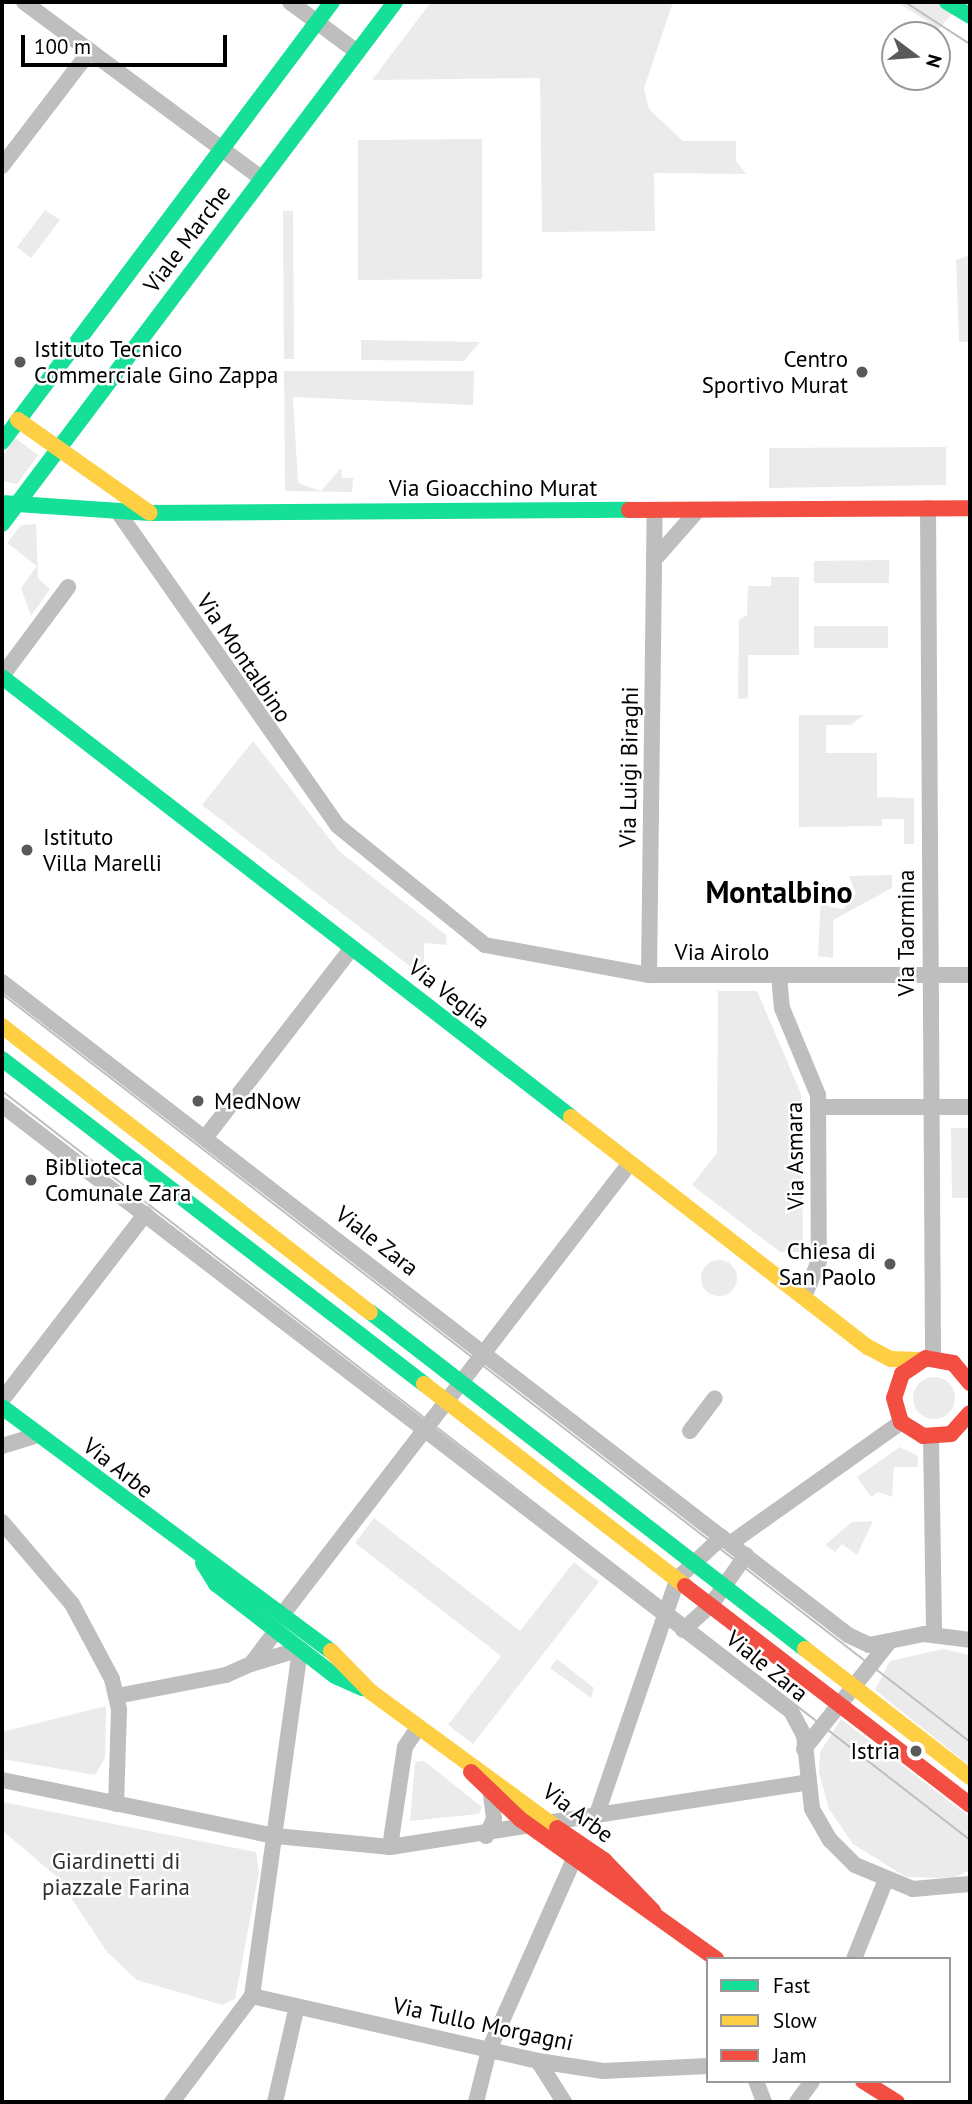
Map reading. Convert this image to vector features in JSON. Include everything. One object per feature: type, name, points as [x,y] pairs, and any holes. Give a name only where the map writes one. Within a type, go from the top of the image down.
[{"type":"main road","name":"Viale Marche","points":[[2,442],[332,2]]},
{"type":"main road","name":"Viale Marche","points":[[2,524],[9,503],[57,449],[395,2]]},
{"type":"main road","points":[[947,2],[970,16]]},
{"type":"main road","points":[[18,420],[150,513]]},
{"type":"main road","name":"Via Gioacchino Murat","points":[[9,503],[150,513],[970,508]]},
{"type":"main road","name":"Via Veglia","points":[[2,677],[868,1347],[891,1372],[894,1398],[901,1422]]},
{"type":"main road","name":"Viale Zara","points":[[2,1026],[970,1777]]},
{"type":"main road","name":"Viale Zara","points":[[2,1059],[970,1805]]},
{"type":"main road","name":"Via Veglia","points":[[868,1347],[897,1361],[926,1359],[953,1363],[969,1378]]},
{"type":"main road","points":[[894,1398],[902,1374],[926,1359]]},
{"type":"main road","name":"Via Arbe","points":[[2,1407],[203,1563],[282,1615],[345,1662],[371,1692]]},
{"type":"main road","points":[[901,1422],[931,1438],[965,1428],[970,1413]]},
{"type":"main road","name":"Via Arbe","points":[[203,1563],[216,1584],[300,1649],[371,1692],[466,1765],[604,1860],[653,1912]]},
{"type":"main road","name":"Via Arbe","points":[[466,1765],[491,1796],[713,1957]]},
{"type":"main road","points":[[866,2083],[897,2102]]},
{"type":"main road","points":[[887,2083],[906,2102]]},
{"type":"street","points":[[24,2],[261,178]]},
{"type":"street","points":[[290,2],[357,51]]},
{"type":"street","points":[[2,166],[90,51]]},
{"type":"street","name":"Via Taormina","points":[[926,1359],[929,1108],[928,508]]},
{"type":"street","name":"Via Luigi Biraghi","points":[[649,975],[655,510]]},
{"type":"street","points":[[654,560],[698,510]]},
{"type":"street","name":"Via Montalbino","points":[[118,512],[338,827],[478,940]]},
{"type":"street","points":[[2,677],[68,587]]},
{"type":"street","name":"Via Airolo","points":[[478,940],[649,975],[970,975]]},
{"type":"street","points":[[205,1138],[352,948]]},
{"type":"street","name":"Via Asmara","points":[[779,975],[782,1008],[819,1107],[818,1261],[804,1297]]},
{"type":"street","name":"Viale Zara","points":[[2,982],[481,1356],[727,1540],[848,1636],[869,1645],[934,1634],[970,1640]]},
{"type":"street","name":"Viale Zara","points":[[2,1105],[423,1432],[791,1711],[803,1730],[805,1783]]},
{"type":"street","points":[[819,1107],[970,1107]]},
{"type":"street","points":[[282,1615],[630,1163]]},
{"type":"street","points":[[2,1400],[145,1214]]},
{"type":"street","points":[[690,1432],[715,1398]]},
{"type":"street","points":[[596,1817],[678,1578],[692,1559],[727,1540],[901,1422]]},
{"type":"street","points":[[2,1446],[38,1435]]},
{"type":"street","points":[[931,1438],[934,1634]]},
{"type":"street","points":[[2,1522],[72,1604],[117,1696],[116,1804]]},
{"type":"street","name":"Viale Zara","points":[[683,1630],[711,1605],[727,1586],[746,1555]]},
{"type":"street","points":[[251,1664],[276,1631]]},
{"type":"street","points":[[804,1749],[890,1641]]},
{"type":"street","points":[[117,1696],[197,1683],[300,1649],[252,1996],[172,2102]]},
{"type":"street","points":[[390,1847],[405,1747],[418,1728]]},
{"type":"street","points":[[2,1780],[276,1836],[390,1847],[535,1829],[805,1783],[830,1840],[885,1882],[932,1891],[970,1884]]},
{"type":"street","points":[[2,1788],[41,1789]]},
{"type":"street","points":[[486,1836],[494,1819],[491,1796]]},
{"type":"street","points":[[476,2102],[489,2050],[575,1859]]},
{"type":"street","points":[[856,1957],[885,1882]]},
{"type":"street","name":"Via Tullo Morgagni","points":[[252,1996],[538,2061],[603,2071],[706,2066]]},
{"type":"street","points":[[275,2102],[297,2006]]},
{"type":"street","points":[[538,2061],[564,2102]]},
{"type":"street","points":[[757,2083],[764,2102]]},
{"type":"street","points":[[797,2102],[811,2083]]},
{"type":"green space","points":[[431,2],[673,2],[644,88],[649,109],[683,141],[736,141],[736,161],[746,174],[654,173],[655,231],[542,232],[540,78],[372,80]]},
{"type":"green space","points":[[897,2],[936,2],[953,13],[946,21],[927,21]]},
{"type":"green space","points":[[482,139],[482,279],[358,280],[358,140]]},
{"type":"green space","points":[[45,210],[60,220],[31,258],[17,247]]},
{"type":"green space","points":[[283,211],[293,211],[294,359],[284,359]]},
{"type":"green space","points":[[970,255],[970,342],[959,342],[956,260]]},
{"type":"green space","points":[[361,340],[480,342],[464,361],[361,360]]},
{"type":"green space","points":[[284,371],[474,371],[473,405],[293,397],[298,483],[321,491],[341,468],[342,478],[353,478],[352,492],[285,491]]},
{"type":"green space","points":[[15,438],[38,455],[17,484],[2,481],[2,457]]},
{"type":"green space","points":[[946,447],[946,485],[769,488],[769,448]]},
{"type":"green space","points":[[36,524],[38,578],[50,589],[31,616],[21,588],[37,566],[7,543],[21,525]]},
{"type":"green space","points":[[889,560],[889,583],[814,583],[814,561]]},
{"type":"green space","points":[[771,577],[799,577],[799,655],[748,655],[748,698],[738,699],[739,620],[747,615],[748,586],[771,586]]},
{"type":"green space","points":[[814,626],[888,626],[888,648],[814,648]]},
{"type":"green space","points":[[799,715],[864,715],[851,725],[826,725],[826,753],[877,753],[877,797],[914,798],[914,844],[904,844],[904,819],[882,819],[882,826],[799,827]]},
{"type":"green space","points":[[253,741],[339,851],[446,935],[447,945],[424,943],[424,977],[202,805]]},
{"type":"green space","points":[[892,875],[892,888],[833,920],[833,958],[818,956],[821,896],[830,907],[843,909],[856,894],[849,876]]},
{"type":"green space","points":[[718,991],[757,991],[801,1094],[803,1252],[780,1252],[692,1185],[717,1153]]},
{"type":"green space","points":[[951,1128],[970,1128],[970,1198],[952,1198]]},
{"type":"green space","points":[[719,1260],[732,1265],[737,1278],[732,1291],[719,1296],[706,1291],[701,1278],[706,1265]]},
{"type":"green space","points":[[934,1377],[949,1383],[955,1398],[949,1413],[934,1419],[919,1413],[913,1398],[919,1383]]},
{"type":"green space","points":[[900,1447],[918,1456],[918,1467],[894,1467],[892,1497],[878,1492],[871,1497],[857,1477]]},
{"type":"green space","points":[[374,1518],[520,1631],[574,1562],[599,1582],[473,1744],[448,1725],[501,1656],[355,1543]]},
{"type":"green space","points":[[873,1521],[857,1555],[842,1544],[835,1552],[825,1545],[852,1522]]},
{"type":"green space","points":[[943,1649],[970,1655],[970,1766],[875,1690],[890,1661]]},
{"type":"green space","points":[[557,1659],[594,1688],[591,1698],[550,1668]]},
{"type":"green space","points":[[106,1706],[105,1758],[95,1775],[2,1759],[2,1732]]},
{"type":"green space","points":[[841,1719],[970,1817],[970,1870],[954,1878],[906,1877],[853,1844],[829,1809],[819,1773],[820,1752]]},
{"type":"green space","points":[[424,1761],[482,1807],[479,1814],[410,1821],[415,1762]]},
{"type":"green space","name":"Giardinetti di piazzale Farina","points":[[2,1802],[256,1852],[259,1872],[235,1999],[222,2005],[137,1980],[107,1952],[58,1878],[2,1830]]},
{"type":"tram line","points":[[905,2],[970,44]]},
{"type":"tram line","points":[[2,994],[970,1742]]},
{"type":"tram line","points":[[2,1091],[970,1840]]},
{"type":"traffic: fast","points":[[2,442],[332,2]]},
{"type":"traffic: fast","points":[[2,524],[395,2]]},
{"type":"traffic: fast","points":[[947,2],[970,16]]},
{"type":"traffic: fast","points":[[2,503],[150,513],[629,510]]},
{"type":"traffic: fast","points":[[2,677],[571,1117]]},
{"type":"traffic: fast","points":[[2,1059],[424,1384]]},
{"type":"traffic: fast","points":[[370,1312],[805,1649]]},
{"type":"traffic: fast","points":[[2,1407],[331,1651]]},
{"type":"traffic: fast","points":[[203,1563],[216,1584],[335,1676],[362,1688]]},
{"type":"traffic: slow","points":[[18,420],[150,513]]},
{"type":"traffic: slow","points":[[2,1026],[370,1312]]},
{"type":"traffic: slow","points":[[571,1117],[868,1347],[891,1359],[919,1360]]},
{"type":"traffic: slow","points":[[424,1384],[685,1586]]},
{"type":"traffic: slow","points":[[805,1649],[970,1777]]},
{"type":"traffic: slow","points":[[331,1651],[371,1692],[557,1828]]},
{"type":"traffic: jam","points":[[629,510],[970,508]]},
{"type":"traffic: jam","points":[[970,1383],[953,1363],[926,1358],[902,1374],[894,1398],[901,1422],[923,1436],[951,1434],[970,1413]]},
{"type":"traffic: jam","points":[[685,1586],[970,1805]]},
{"type":"traffic: jam","points":[[471,1772],[520,1819],[713,1957]]},
{"type":"traffic: jam","points":[[557,1828],[604,1860],[653,1911]]},
{"type":"traffic: jam","points":[[866,2083],[897,2102]]},
{"type":"place","name":"Istituto Tecnico Commerciale Gino Zappa","points":[[20,362]]},
{"type":"place","name":"Centro Sportivo Murat","points":[[862,372]]},
{"type":"place","name":"Istituto Villa Marelli","points":[[27,850]]},
{"type":"place","name":"MedNow","points":[[198,1101]]},
{"type":"place","name":"Biblioteca Comunale Zara","points":[[31,1180]]},
{"type":"place","name":"Chiesa di San Paolo","points":[[890,1264]]},
{"type":"place","name":"Istria","points":[[916,1751]]},
{"type":"district","name":"Montalbino","points":[[779,892]]}]
